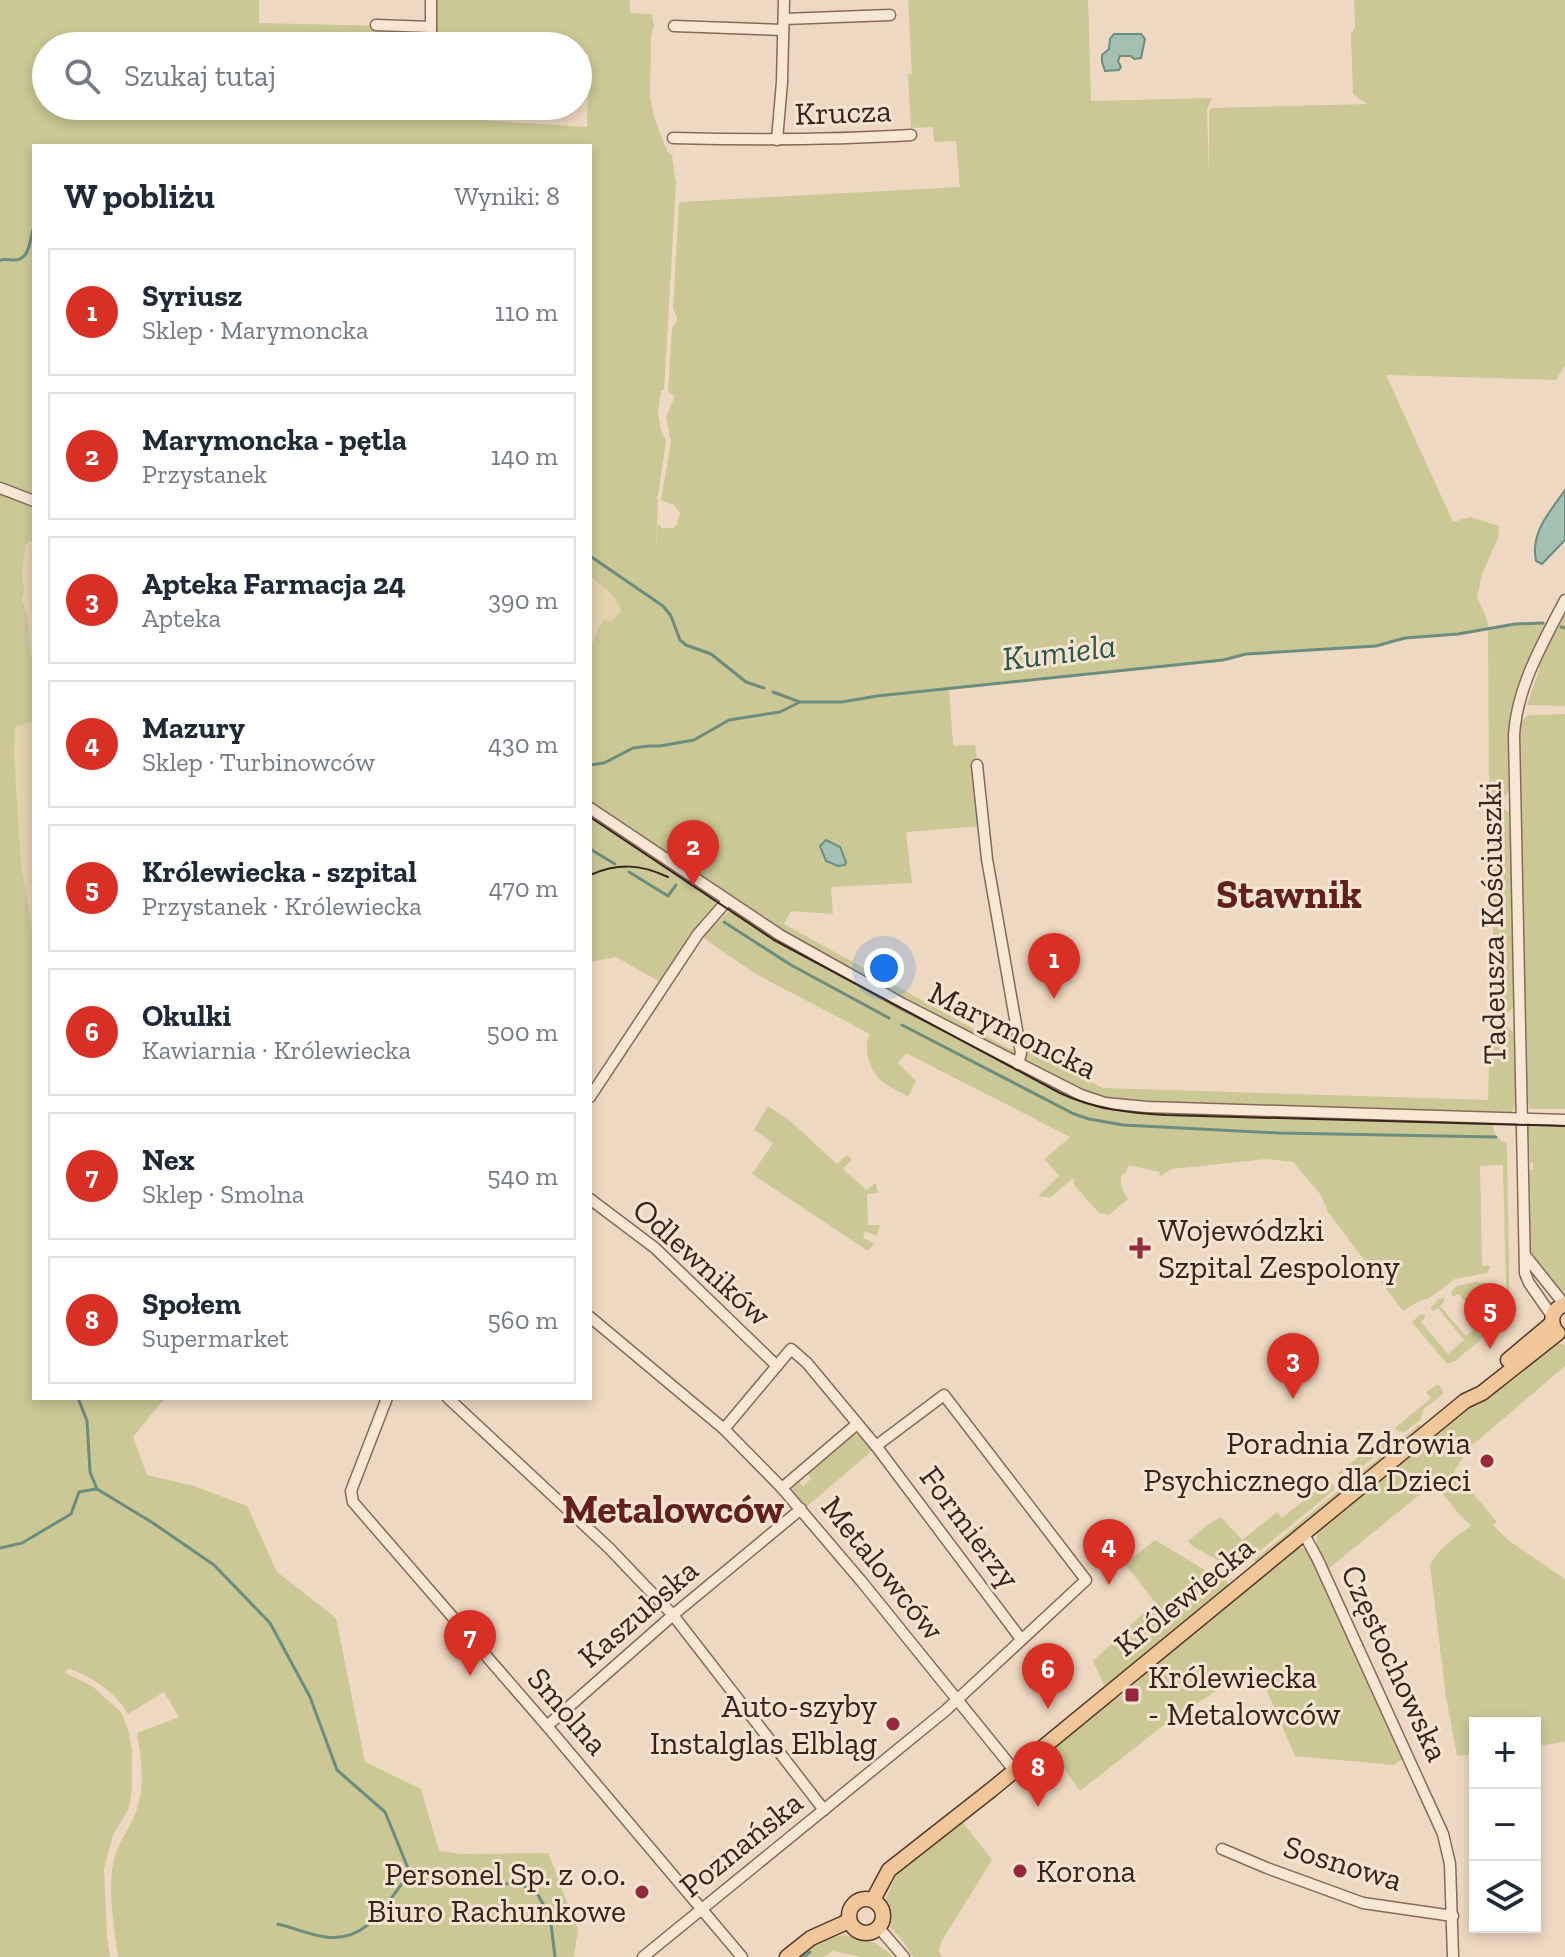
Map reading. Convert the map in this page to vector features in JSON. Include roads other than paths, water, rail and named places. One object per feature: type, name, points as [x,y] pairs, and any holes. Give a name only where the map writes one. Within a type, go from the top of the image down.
[{"type":"main road","name":"Królewiecka","points":[[873,1900],[889,1870],[1304,1534],[1465,1401],[1473,1389],[1557,1327],[1557,1308],[1565,1304]]},
{"type":"main road","points":[[873,1900],[881,1907],[882,1923],[872,1933],[862,1934],[854,1929],[848,1915],[854,1903],[873,1900]]},
{"type":"main road","points":[[787,1957],[811,1938],[849,1921]]},
{"type":"street","points":[[431,0],[431,32]]},
{"type":"street","points":[[777,140],[784,0]]},
{"type":"street","points":[[674,26],[784,24],[890,15]]},
{"type":"street","points":[[376,25],[431,27]]},
{"type":"street","name":"Krucza","points":[[673,138],[777,140],[911,135]]},
{"type":"street","points":[[0,488],[32,500]]},
{"type":"street","name":"Tadeusza Kościuszki","points":[[1557,1327],[1525,1273],[1514,735],[1523,687],[1562,605]]},
{"type":"street","points":[[977,765],[987,859],[1021,1053],[1018,1064]]},
{"type":"street","name":"Marymoncka","points":[[592,809],[798,945],[1081,1095],[1120,1105],[1565,1120]]},
{"type":"street","points":[[592,1094],[698,934],[727,901]]},
{"type":"street","name":"Odlewników","points":[[592,1201],[655,1248],[777,1366]]},
{"type":"street","points":[[1525,1255],[1565,1304]]},
{"type":"street","name":"Metalowców","points":[[592,1319],[724,1429],[782,1488],[1014,1770]]},
{"type":"street","points":[[724,1429],[791,1349],[807,1363],[876,1446]]},
{"type":"street","name":"Poznańska","points":[[643,1957],[957,1700],[1086,1580],[944,1395],[876,1446]]},
{"type":"street","name":"Smolna","points":[[386,1400],[351,1491],[353,1502],[742,1957]]},
{"type":"street","points":[[450,1400],[609,1548],[673,1615],[824,1810]]},
{"type":"street","points":[[782,1488],[857,1424]]},
{"type":"street","name":"Formierzy","points":[[876,1446],[1021,1639]]},
{"type":"street","name":"Kaszubska","points":[[547,1726],[673,1615],[801,1509]]},
{"type":"street","name":"Częstochowska","points":[[1304,1534],[1443,1834],[1450,1864],[1453,1957]]},
{"type":"street","name":"Sosnowa","points":[[1222,1849],[1363,1903],[1453,1916]]},
{"type":"street","points":[[879,1928],[904,1957]]},
{"type":"waterway","points":[[0,260],[24,257],[32,234]]},
{"type":"waterway","points":[[592,557],[663,606],[671,616],[680,640],[686,645],[711,654],[746,682],[764,688]]},
{"type":"waterway","name":"Kumiela","points":[[592,765],[604,763],[633,748],[694,740],[729,720],[780,712],[800,702],[842,702],[1223,660],[1246,654],[1376,646],[1405,638],[1543,623]]},
{"type":"waterway","name":"Kumiela","points":[[1561,627],[1565,628]]},
{"type":"waterway","points":[[773,692],[800,702]]},
{"type":"waterway","points":[[592,850],[615,864]]},
{"type":"waterway","points":[[629,872],[668,896],[676,885]]},
{"type":"waterway","points":[[724,922],[791,965],[889,1018]]},
{"type":"waterway","points":[[902,1025],[1089,1119],[1123,1125],[1279,1133],[1496,1137]]},
{"type":"waterway","name":"Kumiela","points":[[79,1400],[87,1421],[90,1472],[97,1489]]},
{"type":"waterway","name":"Kumiela","points":[[0,1548],[22,1543],[71,1514],[79,1492],[96,1489]]},
{"type":"waterway","points":[[97,1489],[214,1565],[270,1623],[310,1697],[337,1770],[385,1812],[410,1873],[427,1882],[521,1884],[538,1895],[550,1916],[555,1957]]},
{"type":"waterway","points":[[278,1924],[326,1937],[354,1933],[376,1918],[410,1873]]},
{"type":"waterway","points":[[803,1957],[810,1952]]},
{"type":"tram line","points":[[592,818],[774,940],[1060,1093],[1086,1103],[1166,1115],[1565,1126]]},
{"type":"tram line","points":[[592,874],[610,868],[629,867],[668,877]]},
{"type":"place","name":"Marymoncka - pętla","points":[[693,886]]},
{"type":"place","name":"Syriusz","points":[[1054,999]]},
{"type":"place","name":"Wojewódzki Szpital Zespolony","points":[[1140,1248]]},
{"type":"place","name":"Królewiecka - szpital","points":[[1490,1349]]},
{"type":"place","name":"Apteka Farmacja 24","points":[[1293,1399]]},
{"type":"place","name":"Poradnia Zdrowia Psychicznego dla Dzieci","points":[[1487,1461]]},
{"type":"place","name":"Mazury","points":[[1109,1585]]},
{"type":"place","name":"Nex","points":[[470,1676]]},
{"type":"place","name":"Królewiecka - Metalowców","points":[[1132,1695]]},
{"type":"place","name":"Okulki","points":[[1048,1709]]},
{"type":"place","name":"Auto-szyby Instalglas Elbląg","points":[[893,1724]]},
{"type":"place","name":"Społem","points":[[1038,1807]]},
{"type":"place","name":"Korona","points":[[1020,1871]]},
{"type":"place","name":"Personel Sp. z o.o. Biuro Rachunkowe","points":[[642,1892]]},
{"type":"district","name":"Stawnik","points":[[1289,894]]},
{"type":"district","name":"Metalowców","points":[[673,1509]]}]
